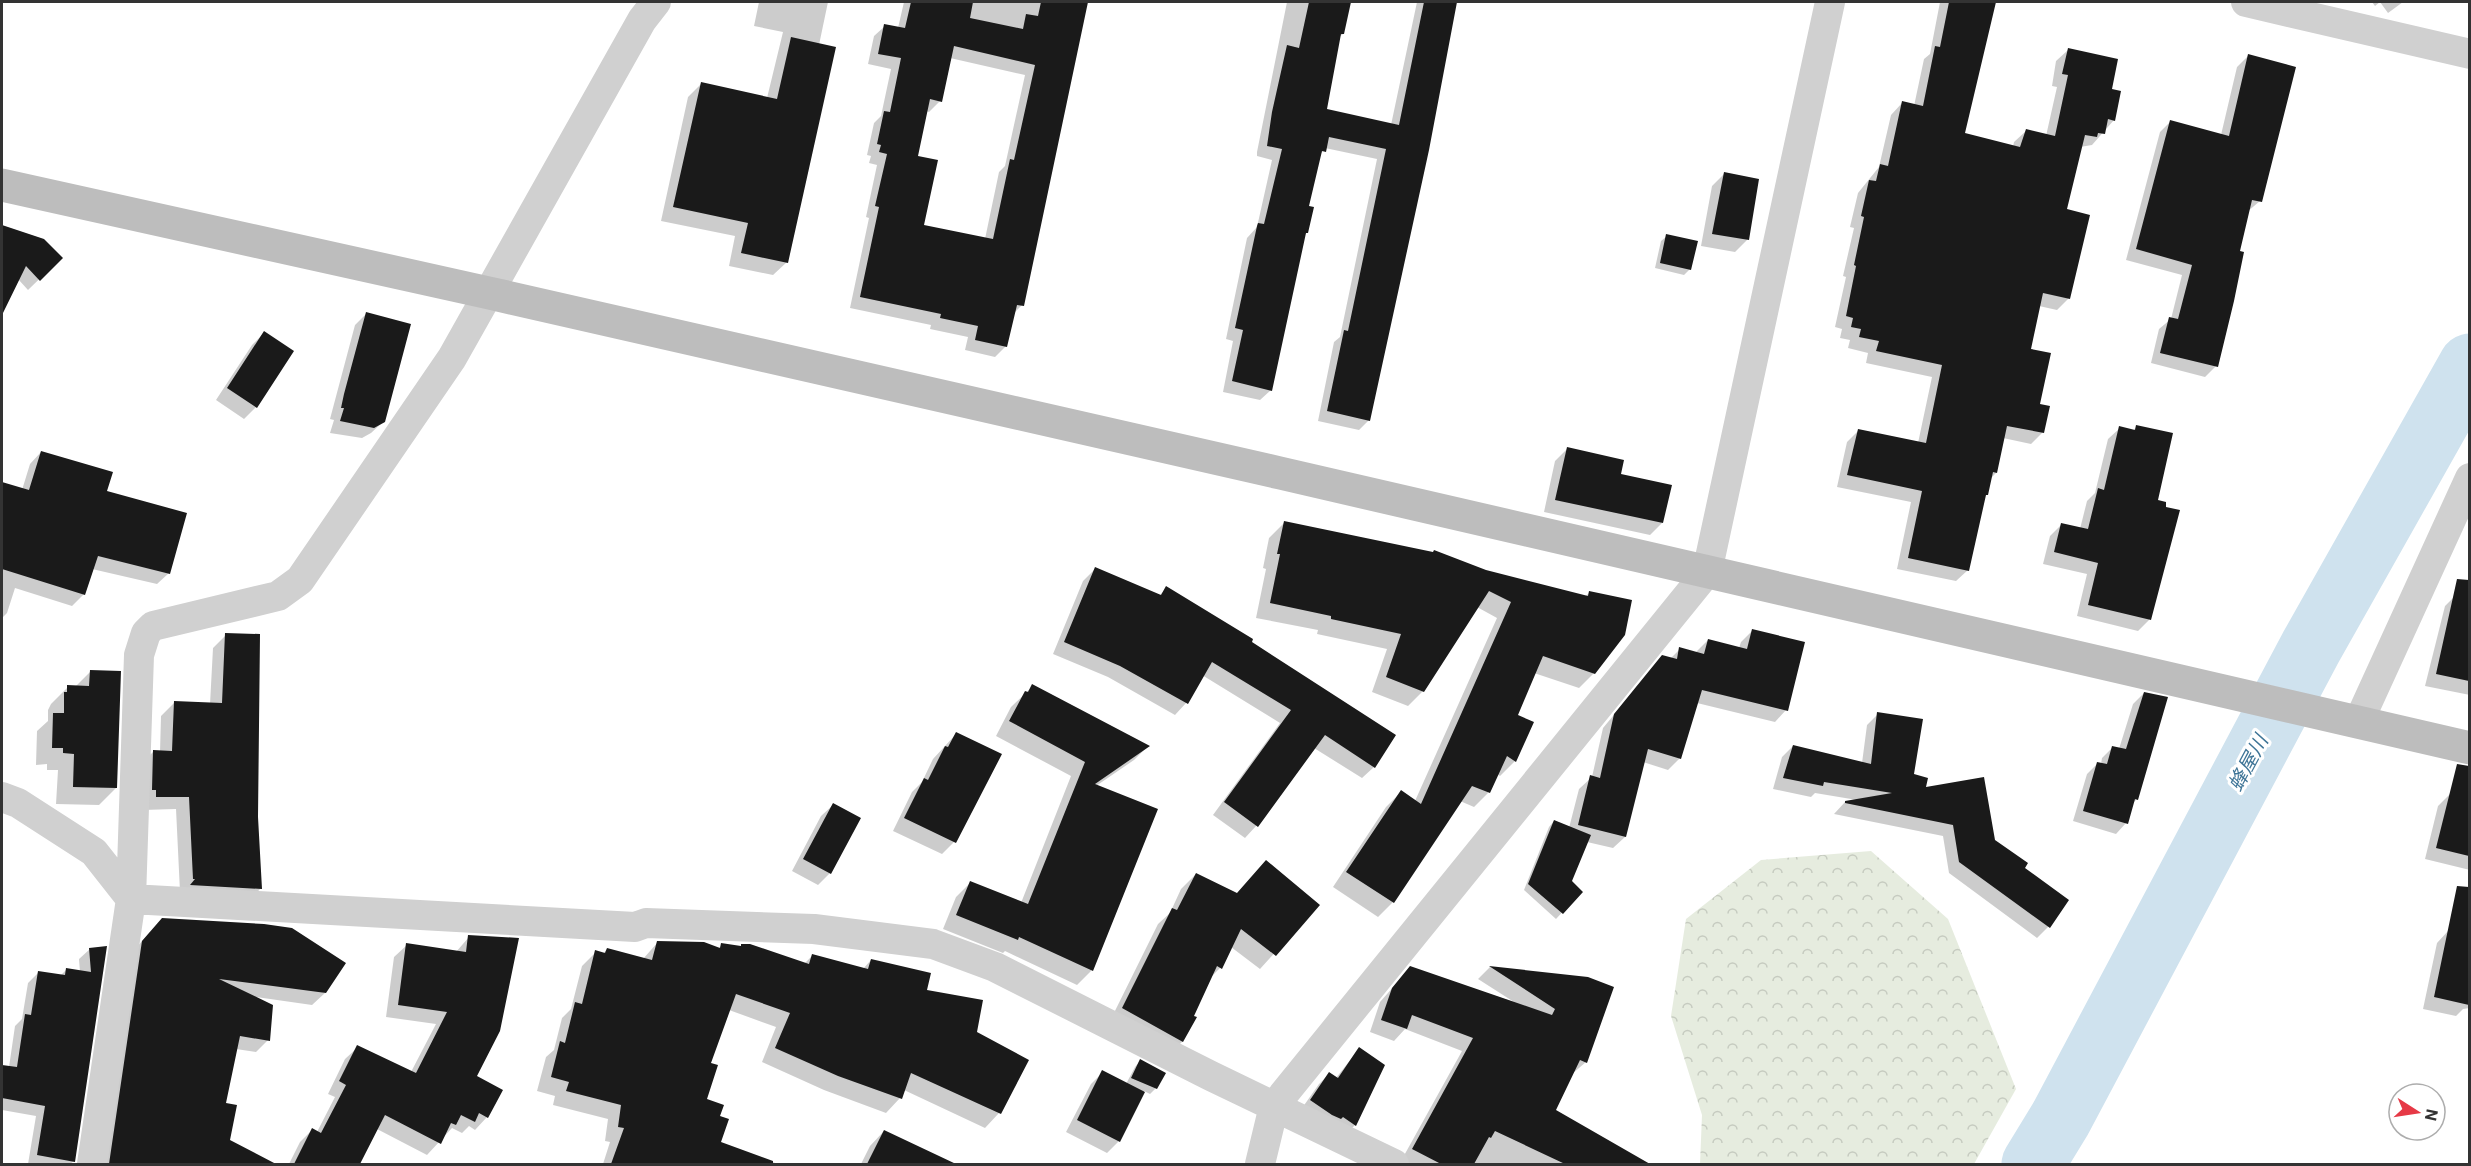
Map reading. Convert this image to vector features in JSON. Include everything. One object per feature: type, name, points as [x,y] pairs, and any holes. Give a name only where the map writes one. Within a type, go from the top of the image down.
[{"type":"street","points":[[92,1164],[131,899],[139,655],[146,633],[153,626],[278,596],[300,580],[452,357],[642,20],[656,2]]},
{"type":"street","points":[[1260,1164],[1274,1106],[1707,572],[1830,2]]},
{"type":"street","points":[[2246,2],[2469,54]]},
{"type":"street","points":[[2,185],[489,293],[2469,748]]},
{"type":"street","points":[[2346,720],[2469,478]]},
{"type":"street","points":[[2,797],[18,803],[94,852],[131,899],[635,927],[646,923],[814,929],[933,944],[995,967],[1394,1164]]},
{"type":"green space","points":[[1871,851],[1948,919],[2016,1089],[1974,1164],[1700,1164],[1702,1115],[1671,1016],[1686,919],[1761,860]]},
{"type":"building","points":[[911,2],[973,2],[970,18],[1023,29],[1026,14],[1038,16],[1041,2],[1088,2],[1024,306],[1017,305],[1007,347],[975,340],[978,326],[940,318],[941,314],[860,297],[879,207],[875,206],[887,154],[879,152],[881,145],[877,144],[884,111],[890,112],[901,58],[878,54],[884,24],[905,28]],"holes":[[[954,46],[1035,65],[1014,160],[1010,159],[993,239],[924,225],[938,160],[918,156],[930,99],[942,102]]]},
{"type":"building","points":[[1309,2],[1351,2],[1344,34],[1341,34],[1327,109],[1399,125],[1424,2],[1457,2],[1429,150],[1370,421],[1327,411],[1344,330],[1348,331],[1386,149],[1329,137],[1326,152],[1322,151],[1309,206],[1314,207],[1308,233],[1306,233],[1272,391],[1232,381],[1243,330],[1235,328],[1257,226],[1258,223],[1264,224],[1282,149],[1267,146],[1272,112],[1287,45],[1299,48]]},
{"type":"building","points":[[1949,2],[1996,2],[1965,133],[2020,147],[2026,129],[2055,136],[2068,75],[2062,74],[2068,48],[2118,59],[2112,89],[2121,91],[2115,121],[2108,119],[2105,134],[2098,133],[2097,137],[2085,135],[2067,209],[2090,215],[2070,299],[2043,293],[2031,349],[2051,353],[2040,404],[2050,406],[2044,433],[2007,426],[1997,473],[1993,472],[1988,495],[1986,495],[1969,571],[1908,558],[1922,491],[1847,475],[1858,429],[1926,443],[1942,365],[1876,351],[1879,341],[1859,337],[1861,329],[1851,327],[1853,318],[1846,316],[1864,217],[1861,216],[1869,180],[1876,181],[1880,164],[1888,166],[1902,101],[1923,106],[1935,46],[1940,47]]},
{"type":"building","points":[[791,37],[836,47],[788,263],[741,253],[748,223],[673,207],[701,82],[777,99]]},
{"type":"building","points":[[2248,54],[2296,67],[2262,202],[2252,200],[2240,251],[2244,252],[2218,367],[2160,353],[2169,317],[2178,319],[2192,265],[2136,249],[2170,120],[2229,136]]},
{"type":"building","points":[[1724,172],[1759,179],[1749,240],[1712,234]]},
{"type":"building","points":[[2,225],[44,239],[63,258],[40,281],[26,266],[2,315]]},
{"type":"building","points":[[1666,234],[1698,241],[1691,270],[1660,263]]},
{"type":"building","points":[[366,312],[411,324],[385,422],[374,428],[340,421],[344,408],[341,408],[344,394]]},
{"type":"building","points":[[264,331],[294,351],[257,408],[227,388]]},
{"type":"building","points":[[2136,425],[2173,433],[2158,500],[2166,502],[2166,507],[2180,510],[2151,620],[2088,605],[2098,563],[2054,552],[2061,523],[2088,529],[2098,488],[2104,490],[2119,426],[2135,430]]},
{"type":"building","points":[[1567,447],[1624,460],[1621,474],[1672,485],[1663,523],[1555,500]]},
{"type":"building","points":[[41,451],[113,472],[107,491],[187,513],[170,574],[98,556],[85,595],[2,569],[2,482],[29,490]]},
{"type":"building","points":[[1284,521],[1433,552],[1434,550],[1486,570],[1588,596],[1589,591],[1632,600],[1625,635],[1595,674],[1543,656],[1518,715],[1534,722],[1516,762],[1507,756],[1490,793],[1472,786],[1394,903],[1346,872],[1401,790],[1421,804],[1511,602],[1489,591],[1424,692],[1386,677],[1401,634],[1270,603]]},
{"type":"building","points":[[1095,567],[1161,595],[1166,586],[1253,639],[1252,642],[1396,735],[1375,768],[1325,735],[1258,827],[1224,802],[1291,710],[1212,662],[1188,704],[1120,666],[1064,642]]},
{"type":"building","points":[[2457,579],[2469,580],[2469,681],[2436,674]]},
{"type":"building","points":[[1752,629],[1805,642],[1788,711],[1702,690],[1681,759],[1648,749],[1626,837],[1578,825],[1590,775],[1600,778],[1614,714],[1662,655],[1677,659],[1679,647],[1704,654],[1708,639],[1747,649]]},
{"type":"building","points":[[225,633],[260,634],[258,817],[262,889],[190,885],[195,879],[193,879],[189,797],[156,797],[156,790],[152,790],[153,750],[172,751],[174,701],[222,703]]},
{"type":"building","points":[[90,670],[121,671],[117,788],[73,787],[74,754],[63,753],[63,748],[52,748],[53,713],[64,713],[64,692],[67,692],[67,685],[89,686]]},
{"type":"building","points":[[1032,684],[1150,746],[1095,784],[1158,809],[1093,971],[1019,937],[1018,940],[956,915],[970,881],[1028,904],[1085,762],[1009,721],[1025,691],[1028,692]]},
{"type":"building","points":[[2144,692],[2168,697],[2138,800],[2135,799],[2128,824],[2083,811],[2097,762],[2107,764],[2112,746],[2126,749]]},
{"type":"building","points":[[1877,712],[1923,719],[1914,774],[1928,778],[1926,787],[1984,777],[1995,840],[2028,863],[2025,868],[2069,900],[2050,928],[1959,862],[1953,825],[1845,803],[1845,801],[1892,793],[1824,782],[1823,786],[1783,778],[1793,745],[1871,764]]},
{"type":"building","points":[[956,732],[1002,754],[956,843],[904,818],[924,778],[928,780],[945,746],[948,747]]},
{"type":"building","points":[[2457,764],[2469,766],[2469,856],[2436,848]]},
{"type":"building","points":[[833,803],[861,818],[831,874],[803,859]]},
{"type":"building","points":[[1554,820],[1591,835],[1572,881],[1583,892],[1563,914],[1528,884]]},
{"type":"building","points":[[1266,860],[1320,905],[1276,956],[1241,929],[1222,969],[1217,966],[1194,1016],[1197,1017],[1183,1042],[1122,1008],[1172,908],[1177,910],[1196,873],[1237,893]]},
{"type":"building","points":[[2457,886],[2469,887],[2469,1005],[2434,997]]},
{"type":"building","points":[[162,918],[264,924],[292,928],[346,963],[326,993],[219,979],[273,1005],[270,1041],[240,1036],[226,1103],[237,1105],[230,1140],[276,1164],[109,1164],[142,941]]},
{"type":"building","points":[[468,935],[519,938],[500,1031],[477,1076],[503,1090],[488,1118],[479,1113],[475,1122],[461,1115],[456,1125],[451,1123],[441,1144],[385,1115],[360,1164],[294,1164],[312,1128],[321,1133],[346,1085],[339,1081],[357,1045],[416,1073],[447,1012],[398,1005],[406,943],[466,952]]},
{"type":"building","points":[[657,941],[704,942],[720,948],[721,943],[741,946],[741,944],[750,944],[809,964],[812,954],[868,969],[871,959],[931,973],[927,990],[983,1000],[977,1032],[1029,1060],[1001,1114],[911,1073],[902,1099],[838,1076],[775,1048],[790,1013],[736,994],[711,1063],[718,1065],[707,1099],[724,1105],[720,1116],[729,1119],[721,1142],[773,1161],[773,1164],[611,1164],[624,1128],[618,1127],[621,1105],[566,1091],[569,1082],[551,1077],[560,1041],[565,1043],[575,1002],[582,1004],[595,950],[605,953],[607,948],[652,960]]},
{"type":"building","points":[[107,946],[75,1162],[37,1155],[45,1106],[2,1098],[2,1065],[17,1067],[25,1014],[31,1015],[38,971],[65,975],[66,968],[91,972],[89,948]]},
{"type":"building","points":[[1410,966],[1552,1015],[1555,1009],[1489,966],[1588,977],[1614,987],[1587,1063],[1580,1060],[1556,1110],[1650,1164],[1565,1164],[1495,1131],[1491,1138],[1489,1137],[1474,1164],[1441,1164],[1412,1149],[1473,1038],[1412,1015],[1407,1029],[1381,1020],[1392,988]]},
{"type":"building","points":[[1359,1047],[1385,1065],[1356,1126],[1343,1117],[1341,1119],[1332,1115],[1310,1100],[1329,1072],[1338,1078]]},
{"type":"building","points":[[1140,1059],[1166,1073],[1157,1089],[1131,1078]]},
{"type":"building","points":[[1102,1070],[1145,1092],[1120,1142],[1077,1120]]},
{"type":"building","points":[[884,1130],[956,1164],[867,1164]]},
{"type":"waterway","name":"蜂屋川","points":[[2033,1164],[2061,1118],[2311,647],[2470,365]]}]
